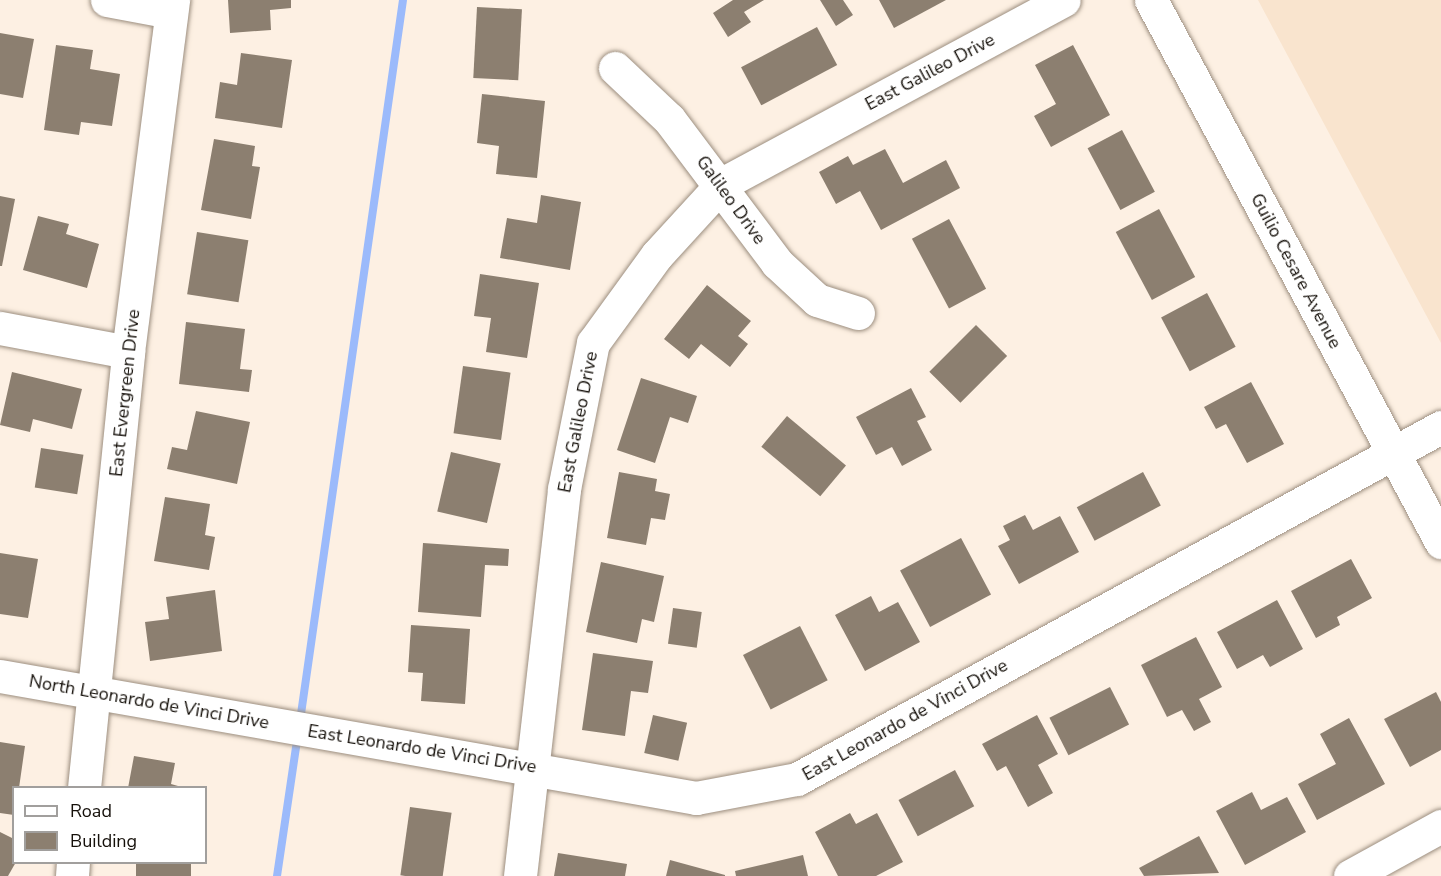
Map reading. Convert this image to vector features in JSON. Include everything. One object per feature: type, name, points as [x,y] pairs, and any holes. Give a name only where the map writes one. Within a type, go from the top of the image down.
[{"type":"street","points":[[107,0],[172,6]]},
{"type":"street","name":"East Galileo Drive","points":[[520,876],[564,489],[593,344],[657,255],[722,184],[1064,0]]},
{"type":"street","name":"Guilio Cesare Avenue","points":[[1152,0],[1441,542]]},
{"type":"street","name":"East Evergreen Drive","points":[[84,786],[96,694],[128,352],[172,6]]},
{"type":"street","name":"Galileo Drive","points":[[615,68],[669,119],[722,184],[793,278],[817,300],[858,313]]},
{"type":"street","points":[[0,328],[128,352]]},
{"type":"street","name":"East Leonardo de Vinci Drive","points":[[299,728],[532,766],[696,798],[797,779],[1441,427]]},
{"type":"street","name":"North Leonardo de Vinci Drive","points":[[0,676],[299,728]]},
{"type":"street","points":[[1350,876],[1441,826]]},
{"type":"shaded area","points":[[1258,0],[1441,0],[1441,343]]},
{"type":"building","points":[[228,0],[291,0],[291,8],[270,10],[271,30],[230,33]]},
{"type":"building","points":[[733,0],[764,0],[744,12],[751,22],[728,37],[713,13]]},
{"type":"building","points":[[820,0],[843,0],[853,15],[836,26]]},
{"type":"building","points":[[879,0],[946,0],[894,28]]},
{"type":"building","points":[[477,7],[522,9],[518,80],[473,78]]},
{"type":"building","points":[[817,27],[837,65],[761,105],[741,67]]},
{"type":"building","points":[[0,33],[34,39],[23,98],[0,94]]},
{"type":"building","points":[[56,45],[93,50],[90,69],[120,74],[112,126],[81,122],[79,135],[44,130]]},
{"type":"building","points":[[1073,45],[1110,115],[1051,147],[1034,116],[1056,104],[1035,65]]},
{"type":"building","points":[[241,53],[292,60],[282,128],[215,118],[220,82],[237,85]]},
{"type":"building","points":[[482,94],[545,101],[537,178],[496,174],[499,146],[477,143]]},
{"type":"building","points":[[1122,130],[1155,192],[1120,210],[1088,148]]},
{"type":"building","points":[[214,139],[255,146],[252,166],[260,167],[251,219],[201,210]]},
{"type":"building","points":[[885,149],[903,183],[946,160],[960,188],[881,230],[860,191],[836,204],[819,172],[848,156],[853,165]]},
{"type":"building","points":[[541,195],[581,202],[570,270],[500,258],[507,218],[537,223]]},
{"type":"building","points":[[0,196],[15,199],[2,266],[0,266]]},
{"type":"building","points":[[1159,209],[1195,277],[1152,300],[1116,232]]},
{"type":"building","points":[[38,216],[69,224],[66,234],[99,244],[87,288],[23,270]]},
{"type":"building","points":[[949,219],[986,289],[949,308],[912,239]]},
{"type":"building","points":[[197,232],[248,240],[239,302],[187,294]]},
{"type":"building","points":[[480,274],[539,283],[527,358],[486,352],[491,318],[474,316]]},
{"type":"building","points":[[707,285],[751,321],[738,336],[748,344],[730,367],[701,344],[689,359],[664,339]]},
{"type":"building","points":[[1207,293],[1236,347],[1190,371],[1161,317]]},
{"type":"building","points":[[186,322],[245,329],[240,369],[252,370],[249,392],[179,384]]},
{"type":"building","points":[[976,325],[1007,356],[960,403],[929,372]]},
{"type":"building","points":[[463,366],[511,373],[501,440],[454,433]]},
{"type":"building","points":[[12,372],[82,389],[72,429],[33,419],[30,432],[0,425]]},
{"type":"building","points":[[641,378],[697,396],[688,423],[670,417],[655,463],[617,450]]},
{"type":"building","points":[[1251,382],[1284,444],[1247,463],[1226,424],[1216,429],[1204,407]]},
{"type":"building","points":[[911,388],[926,417],[917,421],[932,450],[902,466],[892,447],[876,455],[856,417]]},
{"type":"building","points":[[196,411],[250,422],[237,484],[167,469],[172,447],[187,450]]},
{"type":"building","points":[[787,416],[846,465],[820,496],[761,447]]},
{"type":"building","points":[[41,448],[83,455],[77,494],[35,488]]},
{"type":"building","points":[[451,452],[501,463],[487,523],[437,511]]},
{"type":"building","points":[[619,472],[657,479],[655,491],[670,494],[665,520],[651,518],[646,545],[607,538]]},
{"type":"building","points":[[1143,472],[1161,506],[1095,541],[1077,507]]},
{"type":"building","points":[[165,497],[210,504],[205,535],[215,537],[209,570],[154,561]]},
{"type":"building","points":[[1025,515],[1033,530],[1060,516],[1079,552],[1019,584],[998,546],[1010,540],[1003,526]]},
{"type":"building","points":[[961,538],[991,595],[930,627],[900,570]]},
{"type":"building","points":[[423,543],[509,549],[508,566],[485,565],[481,617],[418,612]]},
{"type":"building","points":[[0,553],[38,559],[28,618],[0,614]]},
{"type":"building","points":[[1351,559],[1372,598],[1337,617],[1340,625],[1316,638],[1291,591]]},
{"type":"building","points":[[601,562],[664,576],[654,622],[642,619],[637,643],[586,632]]},
{"type":"building","points":[[215,590],[222,651],[150,661],[145,622],[169,619],[166,597]]},
{"type":"building","points":[[871,596],[879,612],[898,602],[920,642],[865,671],[835,615]]},
{"type":"building","points":[[1277,600],[1303,649],[1270,667],[1263,655],[1237,669],[1217,632]]},
{"type":"building","points":[[673,608],[702,612],[697,648],[668,644]]},
{"type":"building","points":[[411,625],[470,629],[465,704],[421,701],[423,673],[408,672]]},
{"type":"building","points":[[800,626],[828,680],[771,709],[743,655]]},
{"type":"building","points":[[1196,637],[1222,687],[1199,699],[1211,722],[1194,731],[1182,710],[1167,717],[1141,665]]},
{"type":"building","points":[[593,653],[653,661],[648,693],[631,691],[625,736],[582,730]]},
{"type":"building","points":[[1110,687],[1129,724],[1068,755],[1049,718]]},
{"type":"building","points":[[1436,692],[1441,702],[1441,750],[1410,767],[1384,719]]},
{"type":"building","points":[[653,715],[687,723],[678,761],[644,753]]},
{"type":"building","points":[[1037,715],[1058,754],[1038,765],[1053,793],[1028,807],[1006,766],[997,771],[982,744]]},
{"type":"building","points":[[1349,718],[1385,784],[1317,820],[1298,784],[1336,764],[1320,734]]},
{"type":"building","points":[[0,742],[25,746],[19,786],[12,786],[12,815],[0,813]]},
{"type":"building","points":[[134,756],[175,763],[171,784],[178,786],[128,786]]},
{"type":"building","points":[[955,770],[974,806],[918,836],[898,800]]},
{"type":"building","points":[[1252,792],[1261,810],[1287,797],[1306,832],[1245,865],[1216,811]]},
{"type":"building","points":[[410,807],[452,813],[443,876],[400,875]]},
{"type":"building","points":[[850,813],[856,824],[877,813],[903,862],[876,876],[838,876],[815,832]]},
{"type":"building","points":[[0,832],[12,838],[12,864],[15,864],[8,876],[0,876]]},
{"type":"building","points":[[1199,836],[1219,873],[1144,876],[1139,868]]},
{"type":"building","points":[[558,853],[627,864],[625,876],[554,876]]},
{"type":"building","points":[[803,855],[808,876],[736,876],[735,871]]},
{"type":"building","points":[[670,860],[725,875],[725,876],[666,876]]},
{"type":"building","points":[[136,864],[191,864],[191,876],[136,876]]},
{"type":"waterway","points":[[300,721],[403,0]]},
{"type":"waterway","points":[[277,876],[298,734]]}]
